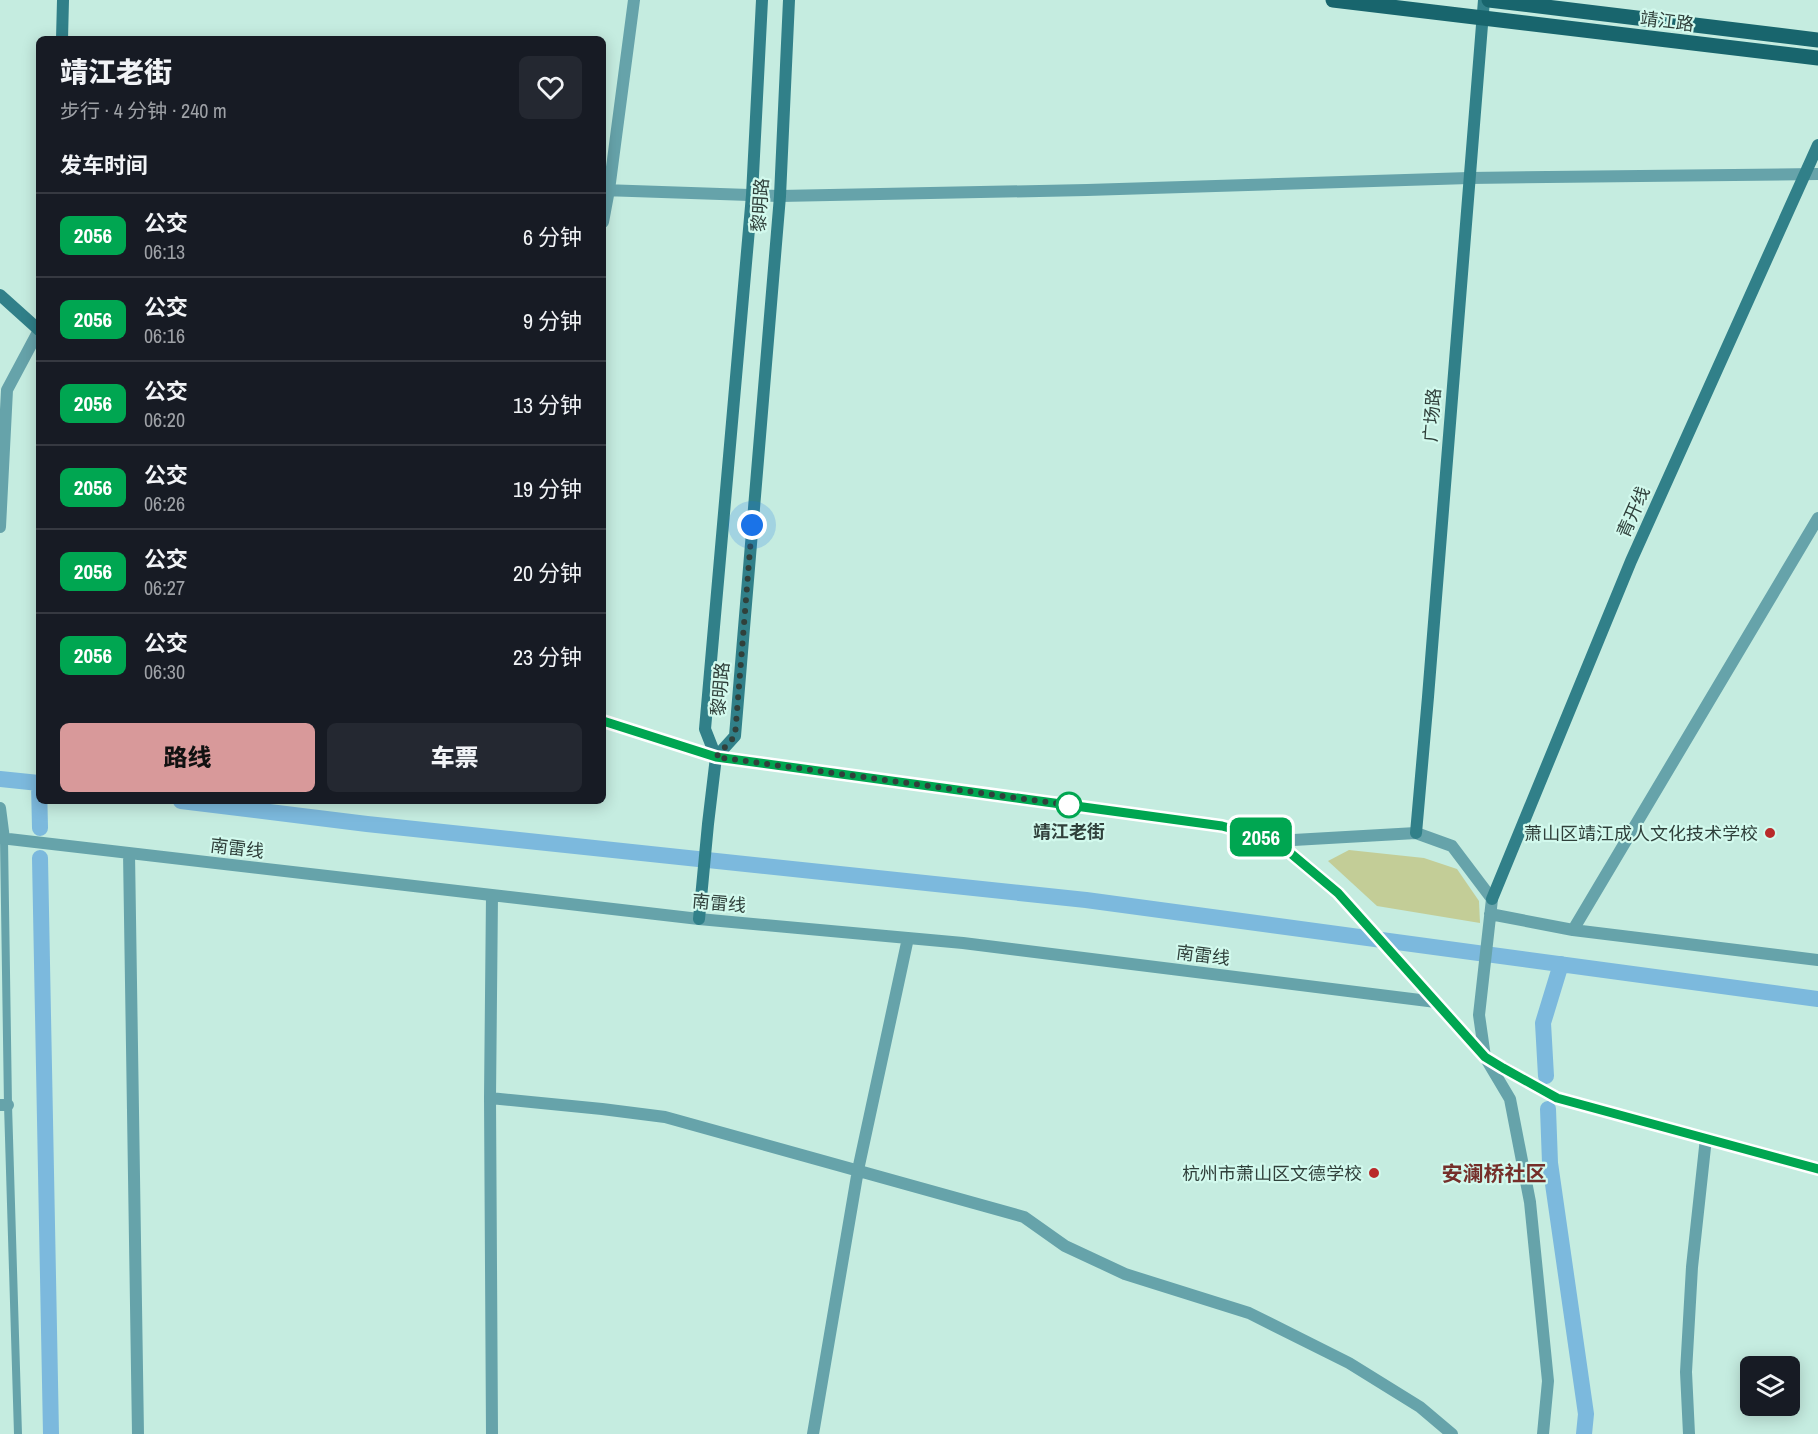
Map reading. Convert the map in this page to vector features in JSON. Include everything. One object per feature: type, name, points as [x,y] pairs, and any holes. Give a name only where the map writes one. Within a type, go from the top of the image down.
[{"type":"main road","points":[[62,36],[63,0]]},
{"type":"main road","name":"黎明路","points":[[762,0],[752,195],[705,729],[716,757],[735,736],[780,196],[789,0]]},
{"type":"main road","name":"靖江路","points":[[1334,0],[1818,58]]},
{"type":"main road","name":"广场路","points":[[1416,833],[1484,0]]},
{"type":"main road","name":"靖江路","points":[[1489,0],[1818,40]]},
{"type":"main road","name":"青开线","points":[[1492,898],[1631,561],[1812,174],[1818,145]]},
{"type":"main road","points":[[0,295],[36,327]]},
{"type":"main road","points":[[606,722],[716,757],[1222,826],[1276,841],[1345,901],[1485,1057],[1557,1098],[1818,1169]]},
{"type":"main road","points":[[699,919],[716,757]]},
{"type":"street","points":[[634,0],[606,190],[780,196],[1087,190],[1469,178],[1812,174]]},
{"type":"street","points":[[0,527],[7,390],[36,336]]},
{"type":"street","points":[[1573,930],[1818,518]]},
{"type":"street","points":[[0,811],[2,838]]},
{"type":"street","points":[[1276,841],[1416,833],[1452,846],[1492,898],[1479,1015],[1485,1057],[1510,1099],[1530,1202],[1548,1382],[1543,1434]]},
{"type":"street","name":"南雷线","points":[[2,838],[699,919],[963,943],[1436,1002]]},
{"type":"street","points":[[129,853],[138,1434]]},
{"type":"street","points":[[492,895],[490,1098],[492,1434]]},
{"type":"street","points":[[1489,919],[1818,960]]},
{"type":"street","points":[[813,1434],[858,1170],[908,938]]},
{"type":"street","points":[[490,1098],[664,1117],[1024,1217],[1065,1246],[1125,1274],[1249,1313],[1349,1363],[1420,1407],[1452,1434]]},
{"type":"street","points":[[1689,1434],[1686,1372],[1692,1267],[1706,1138]]},
{"type":"lane","points":[[2,838],[4,1105],[18,1434]]},
{"type":"green space","points":[[1349,850],[1424,858],[1457,869],[1479,901],[1480,923],[1377,906],[1328,861]]},
{"type":"waterway","points":[[0,779],[36,783]]},
{"type":"waterway","points":[[39,804],[40,828]]},
{"type":"waterway","points":[[205,804],[367,824],[1086,900],[1818,999]]},
{"type":"waterway","points":[[40,858],[51,1434]]},
{"type":"waterway","points":[[1546,1076],[1543,1023],[1561,964]]},
{"type":"waterway","points":[[1548,1109],[1550,1163],[1586,1414],[1584,1434]]},
{"type":"bus line","name":"2056","points":[[606,722],[716,757],[1222,826],[1276,841],[1338,893],[1485,1057],[1557,1098],[1818,1169]]},
{"type":"place","name":"靖江老街","points":[[1069,805]]},
{"type":"place","name":"萧山区靖江成人文化技术学校","points":[[1770,833]]},
{"type":"place","name":"杭州市萧山区文德学校","points":[[1374,1173]]},
{"type":"district","name":"安澜桥社区","points":[[1494,1173]]},
{"type":"route","points":[[752,525],[735,736],[716,757],[1069,805]]}]
